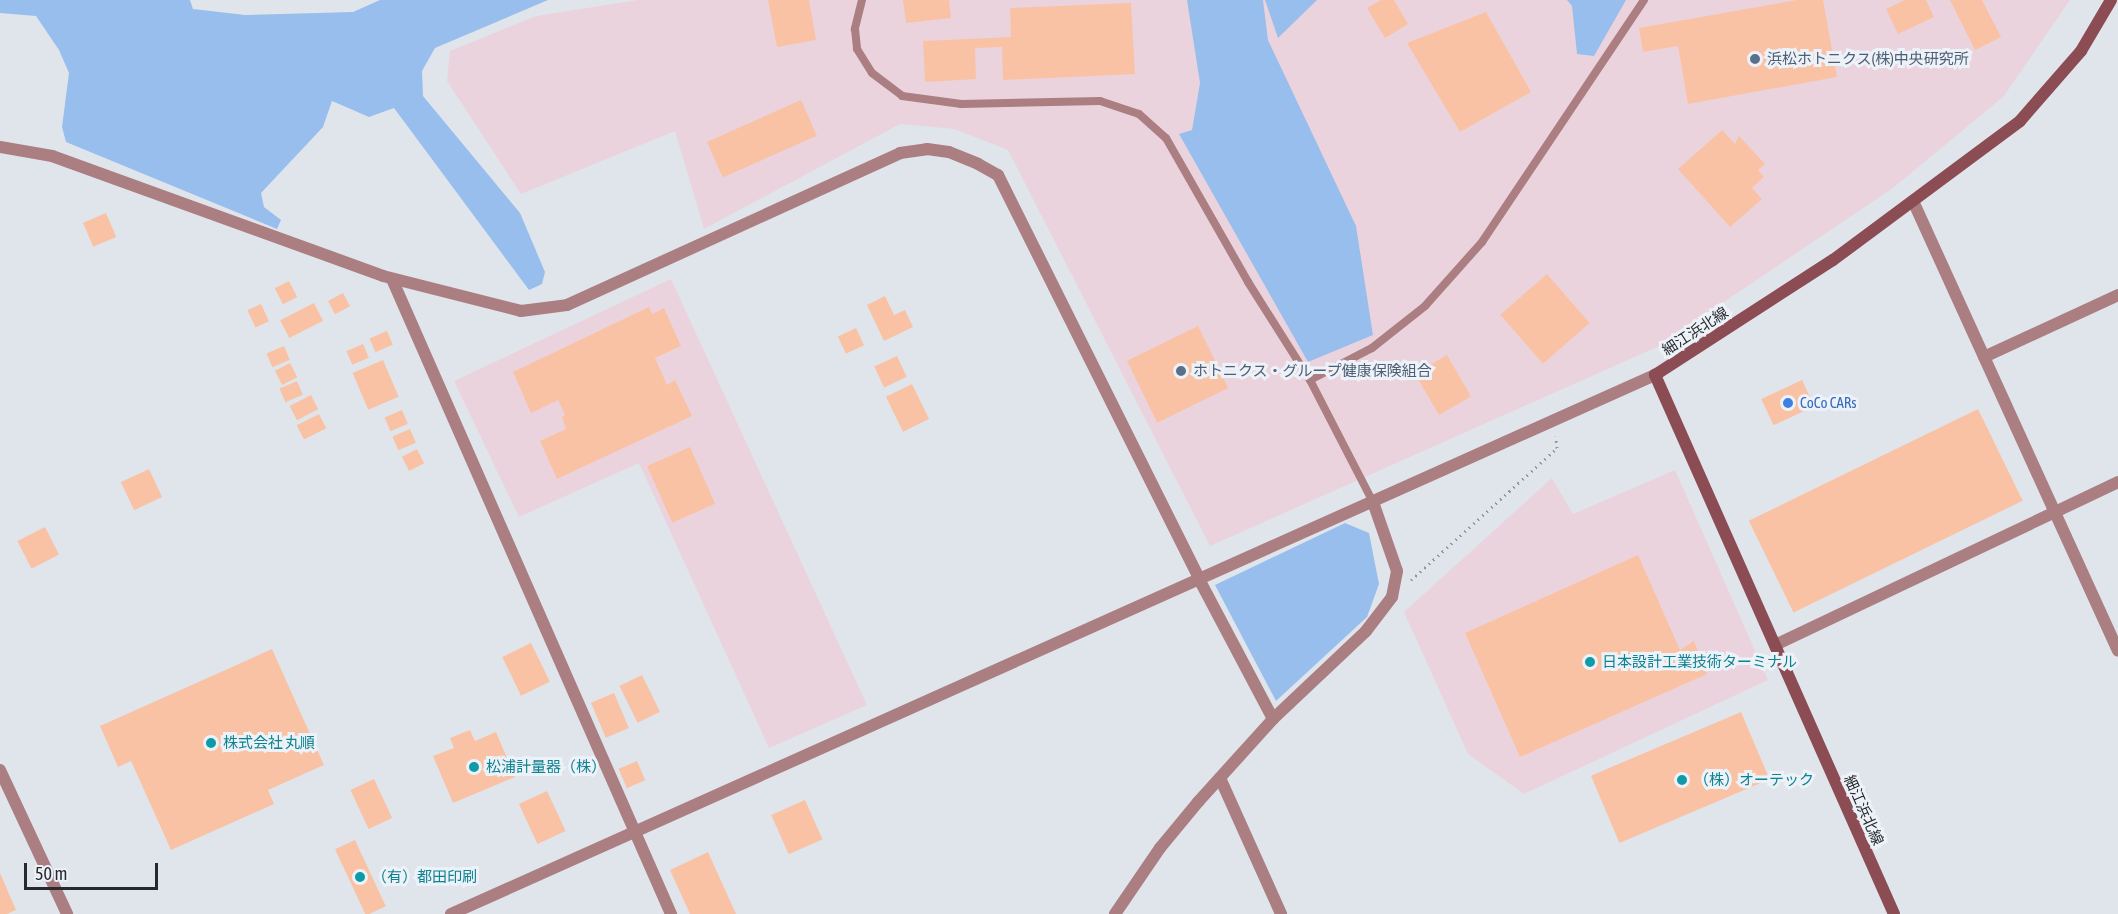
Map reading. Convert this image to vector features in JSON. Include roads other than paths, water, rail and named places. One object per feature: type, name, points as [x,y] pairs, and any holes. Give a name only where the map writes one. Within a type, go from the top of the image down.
[{"type":"main road","name":"細江浜北線","points":[[1893,914],[1655,375],[1833,260],[2020,121],[2081,51],[2111,0]]},
{"type":"street","points":[[0,147],[52,156],[392,279],[500,307],[546,310],[567,305],[900,153],[927,149],[949,152],[998,175],[1200,581],[1273,719]]},
{"type":"street","points":[[1913,201],[2118,651]]},
{"type":"street","points":[[392,279],[632,832],[671,914]]},
{"type":"street","points":[[1984,357],[2118,295]]},
{"type":"street","points":[[451,914],[1200,581],[1655,375]]},
{"type":"street","points":[[1775,645],[2118,482]]},
{"type":"street","points":[[1115,914],[1160,848],[1220,778],[1273,719],[1366,631],[1392,597],[1397,571],[1373,502]]},
{"type":"street","points":[[0,770],[67,914]]},
{"type":"street","points":[[1220,778],[1281,914]]},
{"type":"lane","points":[[862,0],[855,29],[857,49],[872,73],[902,96],[961,104],[1100,101],[1139,114],[1166,138],[1192,178],[1248,282],[1310,380],[1373,502]]},
{"type":"lane","points":[[1310,380],[1372,348],[1425,306],[1482,242],[1644,0]]},
{"type":"place","name":"浜松ホトニクス(株)中央研究所","points":[[1755,59]]},
{"type":"place","name":"ホトニクス・グループ健康保険組合","points":[[1181,371]]},
{"type":"place","name":"CoCo CARs","points":[[1788,403]]},
{"type":"place","name":"日本設計工業技術ターミナル","points":[[1590,662]]},
{"type":"place","name":"株式会社 丸順","points":[[211,743]]},
{"type":"place","name":"松浦計量器（株）","points":[[474,767]]},
{"type":"place","name":"（株）オーテック","points":[[1682,780]]},
{"type":"place","name":"（有）都田印刷","points":[[360,877]]}]
